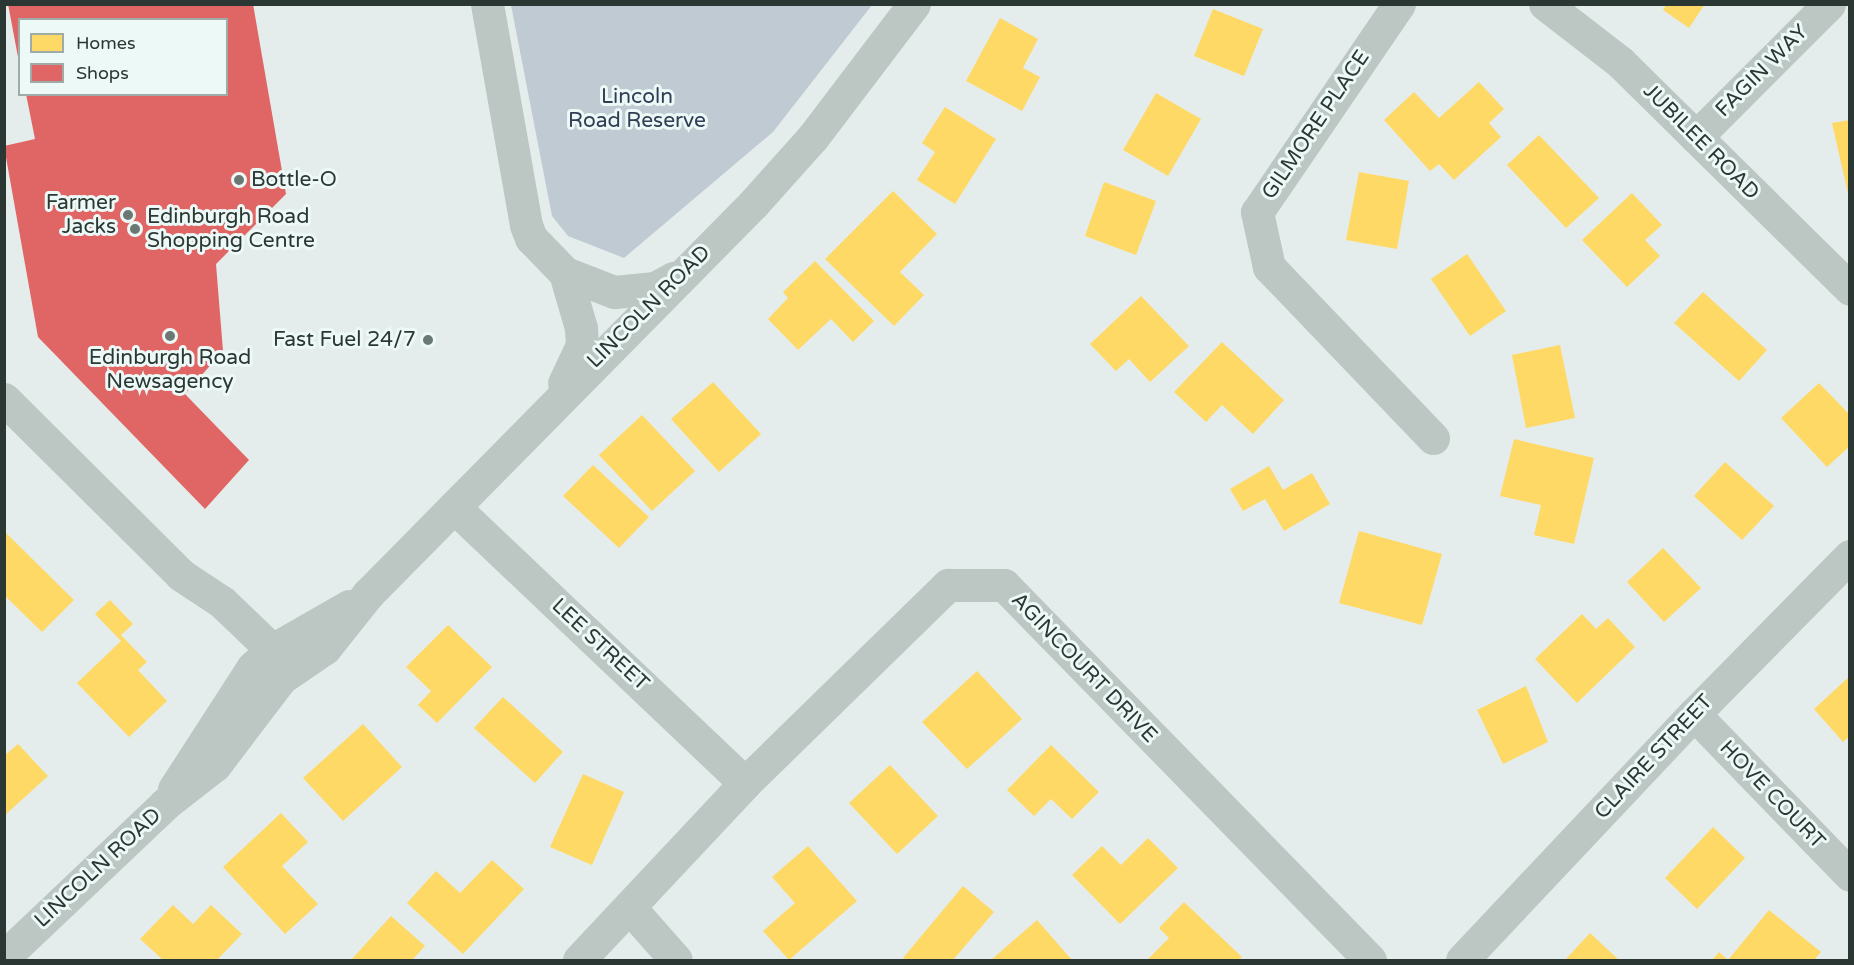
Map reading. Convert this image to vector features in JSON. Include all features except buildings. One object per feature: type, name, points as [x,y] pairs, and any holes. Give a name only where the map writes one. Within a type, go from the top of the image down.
[{"type":"street","points":[[487,4],[526,225],[531,237],[585,296],[611,309],[626,322]]},
{"type":"street","name":"LINCOLN ROAD","points":[[10,942],[165,804],[196,750],[269,665],[368,594],[596,359],[626,322],[686,270],[813,137],[914,4]]},
{"type":"street","name":"GILMORE PLACE","points":[[1399,4],[1257,212],[1269,267],[1433,438]]},
{"type":"street","name":"JUBILEE ROAD","points":[[1545,4],[1620,62],[1850,289]]},
{"type":"street","name":"FAGIN WAY","points":[[1696,137],[1829,4]]},
{"type":"street","points":[[585,296],[655,288],[686,270]]},
{"type":"street","points":[[552,403],[582,345],[585,296]]},
{"type":"street","points":[[4,399],[181,575],[204,617],[269,665]]},
{"type":"street","name":"LEE STREET","points":[[454,507],[745,783]]},
{"type":"street","name":"CLAIRE STREET","points":[[1462,960],[1694,714],[1850,556]]},
{"type":"street","name":"AGINCOURT DRIVE","points":[[579,960],[745,783],[948,585],[1004,585],[1370,960]]},
{"type":"street","name":"HOVE COURT","points":[[1694,714],[1850,875]]},
{"type":"street","points":[[630,908],[676,960]]},
{"type":"green space","name":"Lincoln Road Reserve","points":[[511,4],[872,5],[773,132],[624,258],[568,236],[552,216]]},
{"type":"place","name":"Bottle-O","points":[[239,180]]},
{"type":"place","name":"Farmer Jacks","points":[[128,215]]},
{"type":"place","name":"Edinburgh Road Shopping Centre","points":[[135,229]]},
{"type":"place","name":"Edinburgh Road Newsagency","points":[[170,336]]},
{"type":"place","name":"Fast Fuel 24/7","points":[[428,340]]}]
